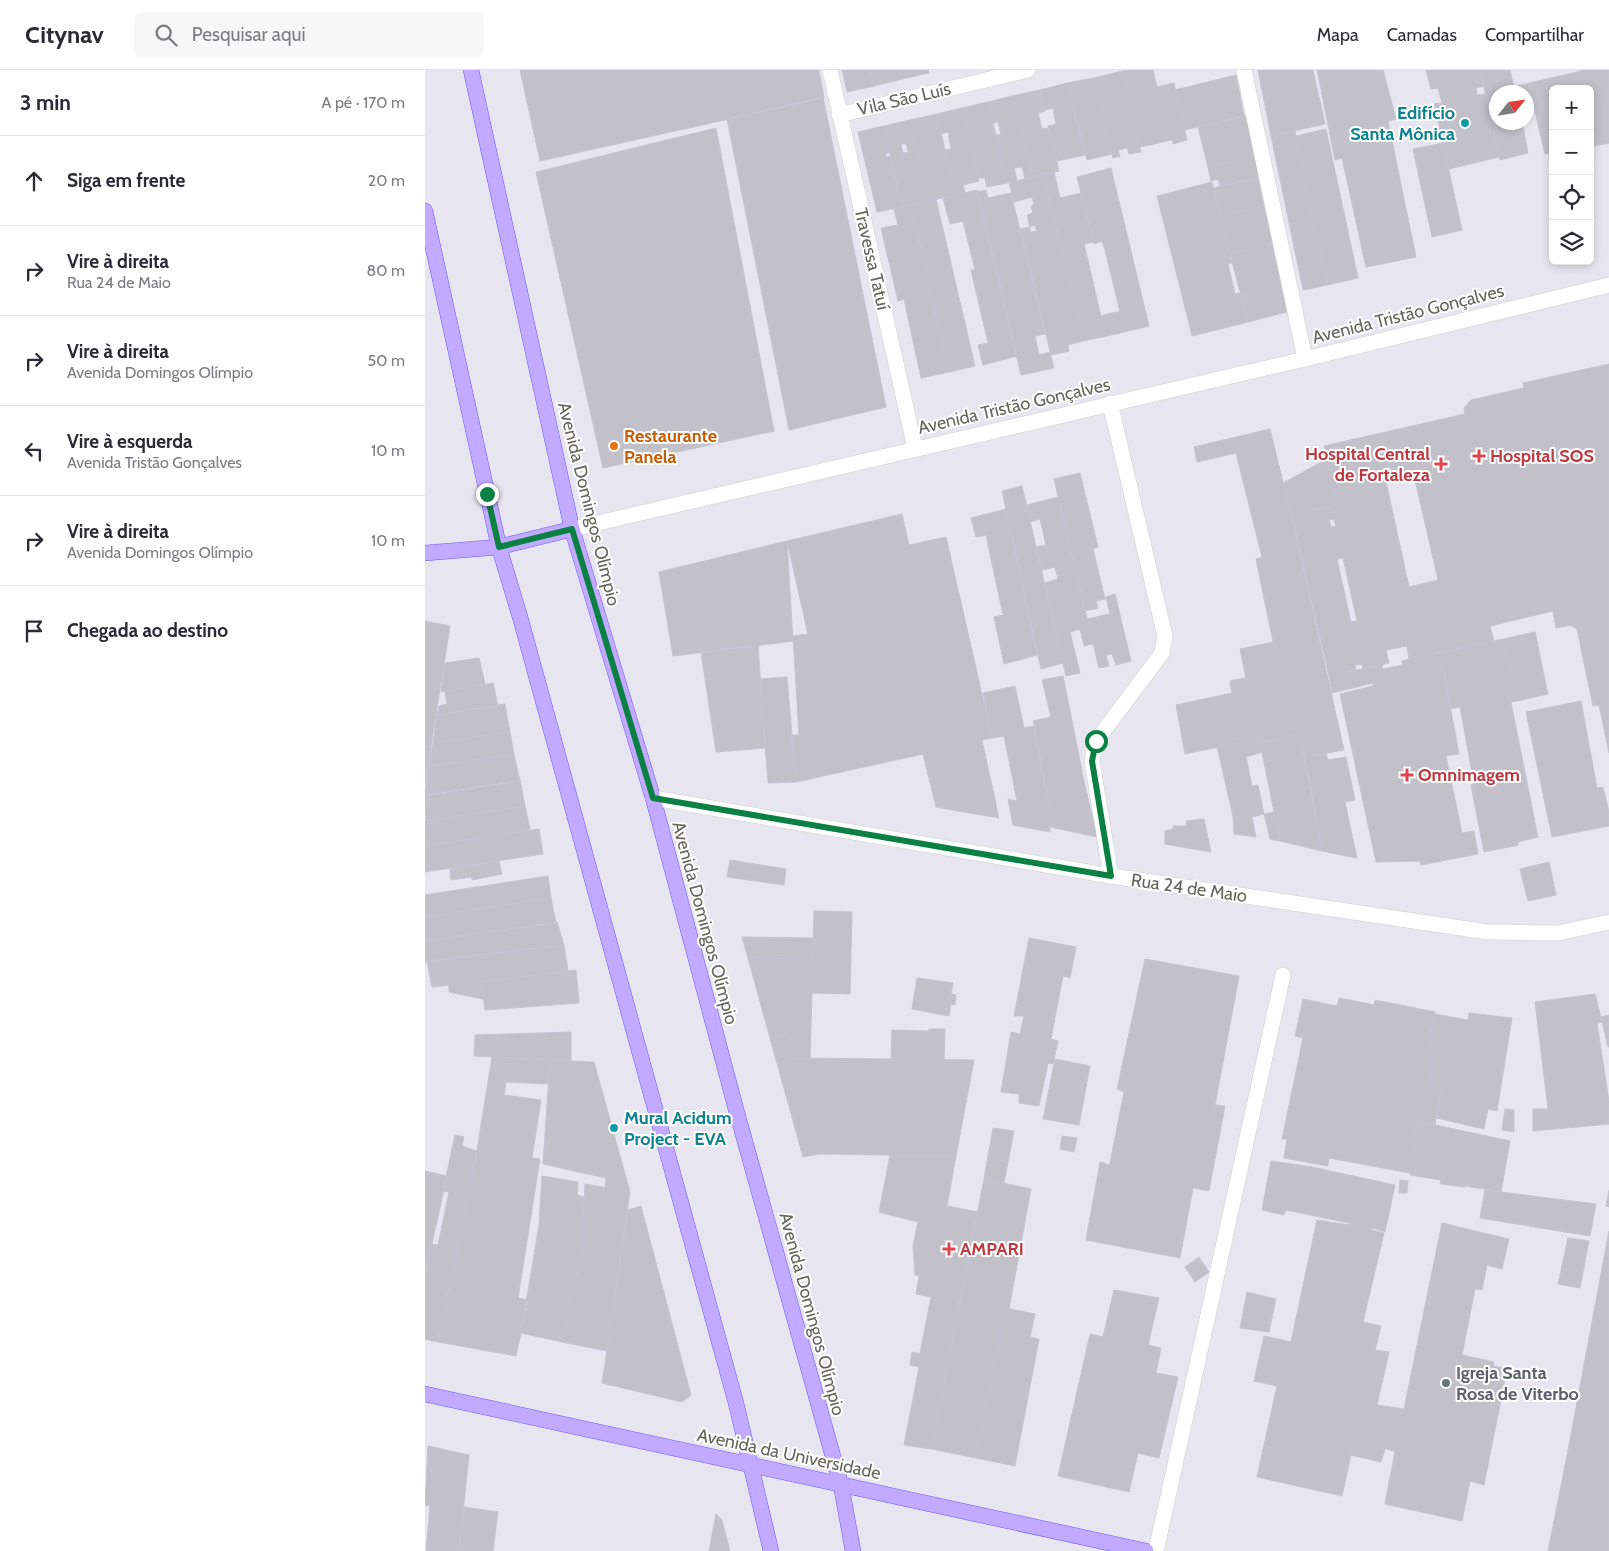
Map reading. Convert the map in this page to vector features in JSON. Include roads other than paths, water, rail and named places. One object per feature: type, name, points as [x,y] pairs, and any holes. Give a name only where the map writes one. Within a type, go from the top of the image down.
[{"type":"main road","name":"Avenida Domingos Olímpio","points":[[471,70],[572,529],[653,798],[737,1113],[841,1485],[853,1551]]},
{"type":"main road","points":[[425,210],[499,547],[520,617],[753,1466],[771,1551]]},
{"type":"main road","name":"Avenida Tristão Gonçalves","points":[[425,553],[499,547],[572,529]]},
{"type":"main road","name":"Avenida da Universidade","points":[[425,1394],[1146,1551]]},
{"type":"street","name":"Travessa Tatuí","points":[[830,70],[915,448]]},
{"type":"street","name":"Vila São Luís","points":[[839,115],[1028,70]]},
{"type":"street","points":[[1244,70],[1305,358]]},
{"type":"street","name":"Avenida Tristão Gonçalves","points":[[572,529],[1110,404],[1609,285]]},
{"type":"street","points":[[1110,404],[1165,636],[1162,653],[1096,741],[1092,761],[1111,876]]},
{"type":"street","name":"Rua 24 de Maio","points":[[653,798],[1111,876],[1488,932],[1557,933],[1609,922]]},
{"type":"street","points":[[1156,1551],[1283,975]]},
{"type":"place","name":"Edifício Santa Mônica","points":[[1465,123]]},
{"type":"place","name":"Restaurante Panela","points":[[614,446]]},
{"type":"place","name":"Hospital SOS","points":[[1479,456]]},
{"type":"place","name":"Hospital Central de Fortaleza","points":[[1441,464]]},
{"type":"place","name":"Omnimagem","points":[[1407,775]]},
{"type":"place","name":"Mural Acidum Project - EVA","points":[[614,1128]]},
{"type":"place","name":"AMPARI","points":[[949,1249]]},
{"type":"place","name":"Igreja Santa Rosa de Viterbo","points":[[1446,1383]]}]
